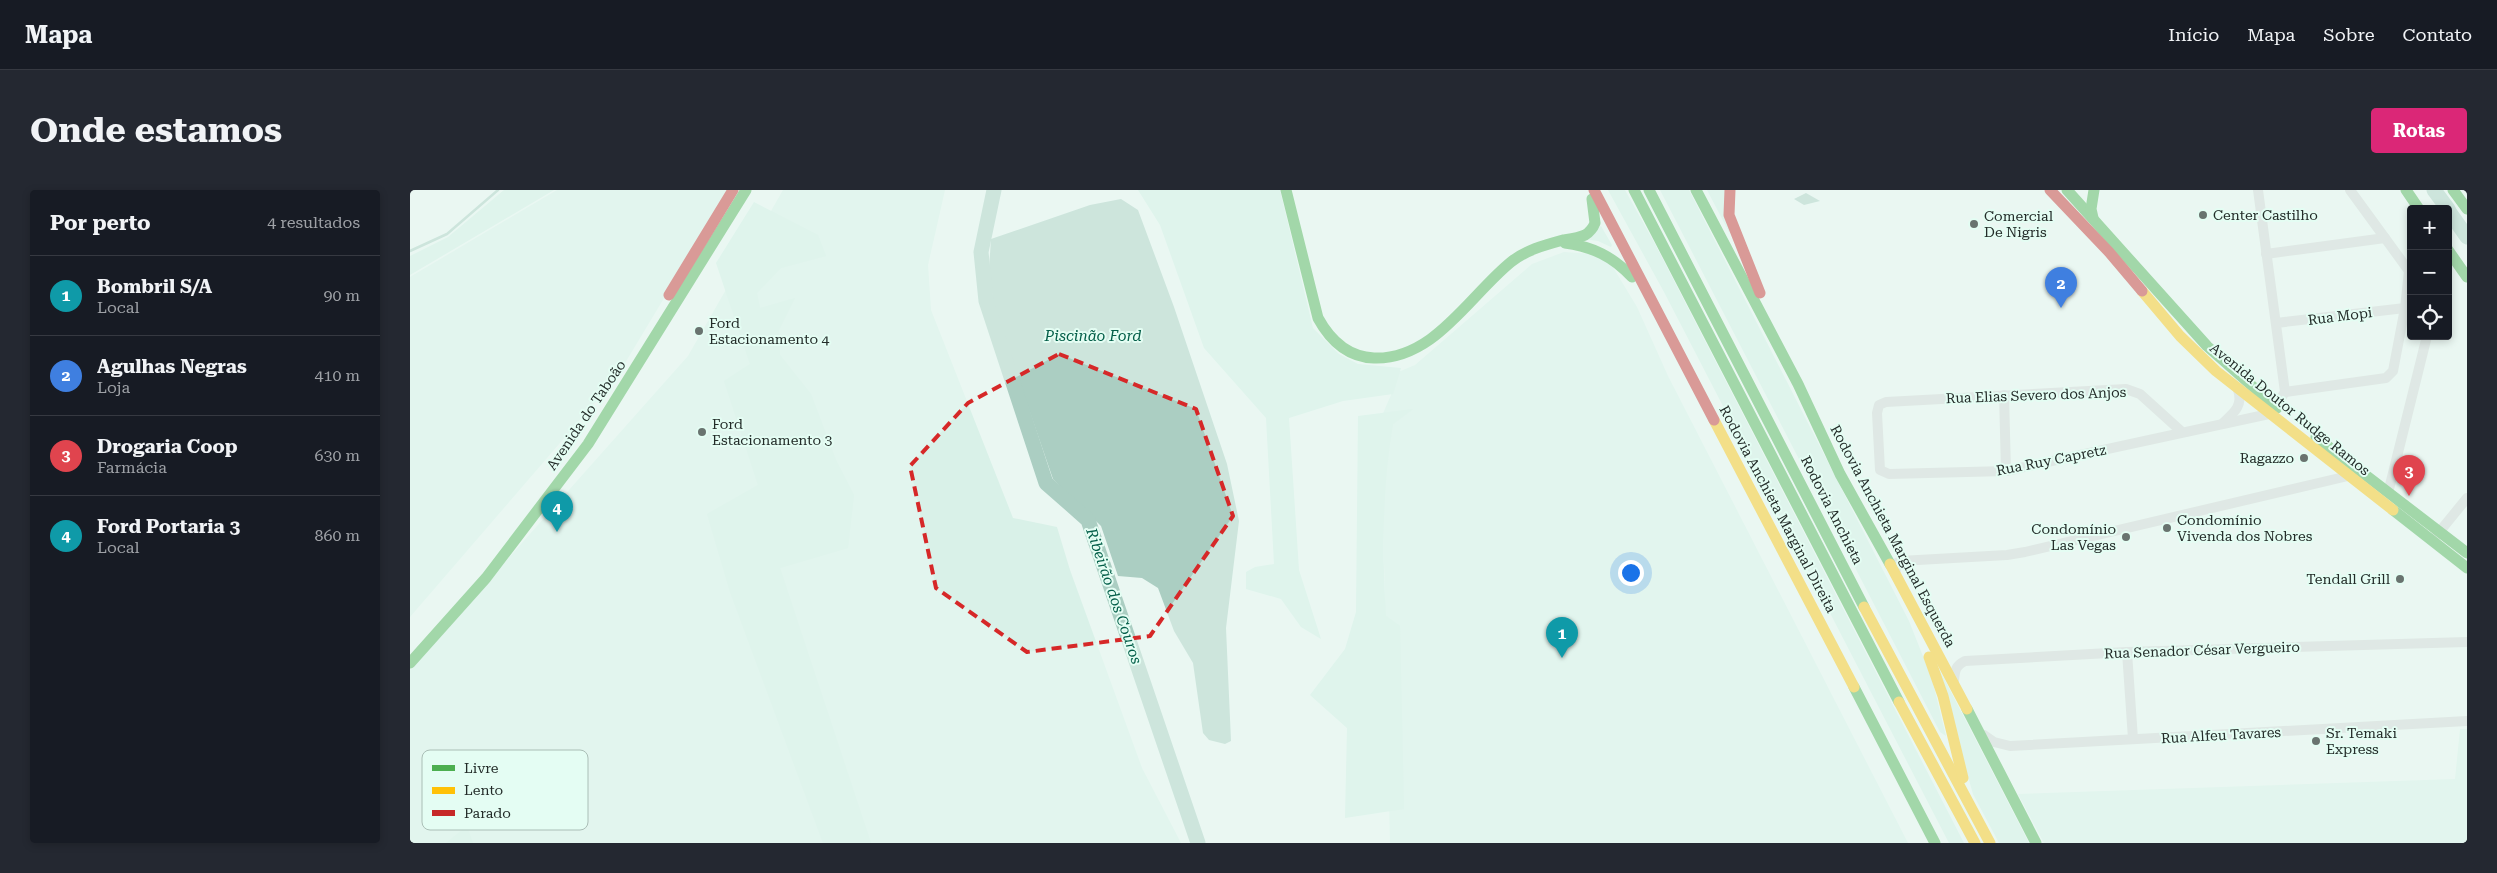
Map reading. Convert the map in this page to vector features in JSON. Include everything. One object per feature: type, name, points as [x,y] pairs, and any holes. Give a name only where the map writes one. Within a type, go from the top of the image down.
[{"type":"main road","name":"Avenida do Taboão","points":[[410,654],[483,571],[582,438],[733,190]]},
{"type":"main road","name":"Avenida do Taboão","points":[[410,663],[486,578],[588,444],[746,190]]},
{"type":"main road","points":[[1286,190],[1318,318],[1330,338],[1342,349],[1364,358],[1391,359],[1422,346],[1511,263],[1532,249],[1585,235],[1594,227],[1596,214],[1589,190]]},
{"type":"main road","name":"Rodovia Anchieta Marginal Direita","points":[[1594,190],[1935,843]]},
{"type":"main road","name":"Rodovia Anchieta","points":[[1634,190],[1889,684],[1974,843]]},
{"type":"main road","name":"Rodovia Anchieta","points":[[1649,190],[1906,688],[1990,843]]},
{"type":"main road","name":"Rodovia Anchieta Marginal Esquerda","points":[[1696,190],[1798,384],[1840,474],[1954,684],[2036,843]]},
{"type":"main road","points":[[1730,190],[1728,204],[1730,220],[1798,384]]},
{"type":"main road","points":[[2093,218],[2091,209],[2094,190]]},
{"type":"main road","points":[[2406,190],[2416,205]]},
{"type":"main road","points":[[2453,190],[2467,209]]},
{"type":"main road","name":"Avenida Doutor Rudge Ramos","points":[[2056,192],[2064,206],[2109,252],[2197,353],[2238,390],[2270,409],[2388,493],[2436,536],[2467,568]]},
{"type":"main road","points":[[2064,206],[2072,192]]},
{"type":"main road","name":"Avenida Doutor Rudge Ramos","points":[[2072,192],[2207,346],[2270,409],[2348,476],[2436,536],[2467,553]]},
{"type":"main road","points":[[1554,242],[1584,245],[1608,254],[1619,262],[1649,296]]},
{"type":"main road","points":[[2452,256],[2467,277]]},
{"type":"main road","points":[[1907,598],[1943,696],[1970,803]]},
{"type":"street","points":[[2258,190],[2285,392],[2270,409]]},
{"type":"street","points":[[2285,392],[2386,378],[2391,375],[2405,308],[2410,271],[2350,190]]},
{"type":"street","points":[[2266,254],[2385,238]]},
{"type":"street","name":"Rua Mopi","points":[[2276,324],[2405,308]]},
{"type":"street","points":[[2388,493],[2426,340]]},
{"type":"street","name":"Rua Elias Severo dos Anjos","points":[[1879,466],[1878,408],[1882,403],[1886,402],[2133,390],[2140,394],[2182,432]]},
{"type":"street","points":[[2224,422],[2237,410],[2240,403],[2238,390]]},
{"type":"street","points":[[2004,395],[2006,472]]},
{"type":"street","name":"Rua Ruy Capretz","points":[[1879,466],[1881,472],[1888,474],[2006,472],[2224,422],[2270,409]]},
{"type":"street","points":[[1894,574],[1897,563],[1900,561],[2007,555],[2025,552],[2348,476]]},
{"type":"street","points":[[2436,536],[2467,498]]},
{"type":"street","name":"Rua Senador César Vergueiro","points":[[1954,684],[1955,669],[1958,664],[1964,661],[2127,652],[2467,642]]},
{"type":"street","points":[[2127,652],[2133,739]]},
{"type":"street","name":"Rua Alfeu Tavares","points":[[1979,732],[1994,742],[2010,746],[2467,721]]},
{"type":"highlighted area","points":[[1059,354],[1196,409],[1233,516],[1150,636],[1027,652],[936,588],[910,466],[968,403]]},
{"type":"shaded area","points":[[504,190],[554,190],[410,275],[410,256],[448,237]]},
{"type":"shaded area","points":[[557,190],[729,190],[616,378],[410,617],[410,277]]},
{"type":"shaded area","points":[[783,190],[945,190],[928,265],[931,310],[1013,518],[1057,527],[1070,570],[1142,768],[1181,843],[410,843],[410,669],[688,356]]},
{"type":"shaded area","points":[[1138,190],[1280,190],[1313,328],[1339,354],[1358,364],[1401,368],[1393,394],[1343,401],[1289,418],[1299,570],[1321,639],[1301,627],[1281,599],[1246,589],[1246,572],[1255,567],[1274,564],[1266,418],[1204,348],[1160,225]]},
{"type":"shaded area","points":[[1608,190],[1625,190],[1655,244],[1964,843],[1949,843],[1664,292]]},
{"type":"shaded area","points":[[1660,190],[1689,190],[1909,621],[1932,679],[1946,736],[1940,732]]},
{"type":"shaded area","points":[[1707,190],[1725,190],[1730,234]]},
{"type":"shaded area","points":[[754,202],[818,235],[826,256],[781,268],[757,293],[760,308],[795,298],[779,330],[780,355],[811,394],[836,460],[854,495],[848,548],[780,568],[871,843],[823,843],[730,592],[707,514],[758,485],[724,381],[750,364],[716,263]]},
{"type":"shaded area","points":[[1601,226],[1612,245],[1611,247],[1598,241],[1584,239]]},
{"type":"shaded area","points":[[1564,252],[1593,254],[1611,264],[1637,307],[1668,376],[1908,843],[1390,843],[1381,418],[1391,395],[1391,375],[1415,365],[1532,264]]},
{"type":"shaded area","points":[[1413,409],[1393,424],[1389,447],[1384,520],[1386,616],[1400,626],[1404,809],[1345,818],[1347,728],[1310,695],[1345,649],[1356,612],[1358,416]]},
{"type":"shaded area","points":[[1935,661],[2029,843],[1999,843],[1973,794]]},
{"type":"shaded area","points":[[2460,729],[2467,729],[2467,843],[2044,843],[2018,794],[2455,779]]},
{"type":"shaded area","points":[[462,830],[468,830],[473,843],[446,843]]},
{"type":"water","points":[[1806,193],[1820,201],[1804,205],[1794,199]]},
{"type":"water","name":"Piscinão Ford","points":[[1121,199],[1138,210],[1174,307],[1227,464],[1239,521],[1226,628],[1231,741],[1225,744],[1209,740],[1203,733],[1193,663],[1174,631],[1158,588],[1142,578],[1118,576],[1101,526],[1053,479],[994,308],[989,269],[991,239],[1090,205]]},
{"type":"waterway","points":[[410,251],[447,234],[498,190]]},
{"type":"waterway","name":"Ribeirão dos Couros","points":[[994,190],[981,252],[986,301],[1046,483],[1088,520],[1198,843]]},
{"type":"waterway","points":[[2434,190],[2445,205]]},
{"type":"waterway","points":[[2452,216],[2467,237]]},
{"type":"traffic: fast","points":[[410,663],[486,578],[588,444],[746,190]]},
{"type":"traffic: fast","points":[[1286,190],[1318,318],[1340,346],[1364,357],[1374,358],[1395,356],[1415,349],[1433,337],[1449,324],[1511,262],[1523,254],[1543,246],[1587,234],[1595,223],[1592,199]]},
{"type":"traffic: fast","points":[[1634,190],[1899,702]]},
{"type":"traffic: fast","points":[[1649,190],[1864,607]]},
{"type":"traffic: fast","points":[[1696,190],[1798,384],[1840,474],[1890,564]]},
{"type":"traffic: fast","points":[[2067,190],[2207,346],[2277,408]]},
{"type":"traffic: fast","points":[[2093,218],[2091,209],[2094,190]]},
{"type":"traffic: fast","points":[[2406,190],[2416,205]]},
{"type":"traffic: fast","points":[[2453,190],[2467,209]]},
{"type":"traffic: fast","points":[[1565,243],[1584,247],[1602,254],[1617,263],[1632,277]]},
{"type":"traffic: fast","points":[[2452,256],[2467,277]]},
{"type":"traffic: fast","points":[[2316,437],[2467,553]]},
{"type":"traffic: fast","points":[[2393,510],[2467,568]]},
{"type":"traffic: fast","points":[[1854,687],[1935,843]]},
{"type":"traffic: fast","points":[[1967,709],[2036,843]]},
{"type":"traffic: slow","points":[[2142,291],[2180,336],[2216,371],[2393,510]]},
{"type":"traffic: slow","points":[[1714,420],[1854,687]]},
{"type":"traffic: slow","points":[[1890,564],[1967,709]]},
{"type":"traffic: slow","points":[[1864,607],[1990,843]]},
{"type":"traffic: slow","points":[[1929,657],[1943,696],[1963,778]]},
{"type":"traffic: slow","points":[[1899,702],[1975,843]]},
{"type":"traffic: jam","points":[[669,295],[733,190]]},
{"type":"traffic: jam","points":[[1594,190],[1714,420]]},
{"type":"traffic: jam","points":[[1730,190],[1729,215],[1760,293]]},
{"type":"traffic: jam","points":[[2050,190],[2109,252],[2142,291]]},
{"type":"place","name":"Center Castilho","points":[[2203,215]]},
{"type":"place","name":"Comercial De Nigris","points":[[1974,224]]},
{"type":"place","name":"Agulhas Negras","points":[[2061,308]]},
{"type":"place","name":"Ford Estacionamento 4","points":[[699,331]]},
{"type":"place","name":"Ford Estacionamento 3","points":[[702,432]]},
{"type":"place","name":"Ragazzo","points":[[2304,458]]},
{"type":"place","name":"Drogaria Coop","points":[[2409,496]]},
{"type":"place","name":"Condomínio Vivenda dos Nobres","points":[[2167,528]]},
{"type":"place","name":"Ford Portaria 3","points":[[557,532]]},
{"type":"place","name":"Condomínio Las Vegas","points":[[2126,537]]},
{"type":"place","name":"Tendall Grill","points":[[2400,579]]},
{"type":"place","name":"Bombril S/A","points":[[1562,658]]},
{"type":"place","name":"Sr. Temaki Express","points":[[2316,741]]}]
